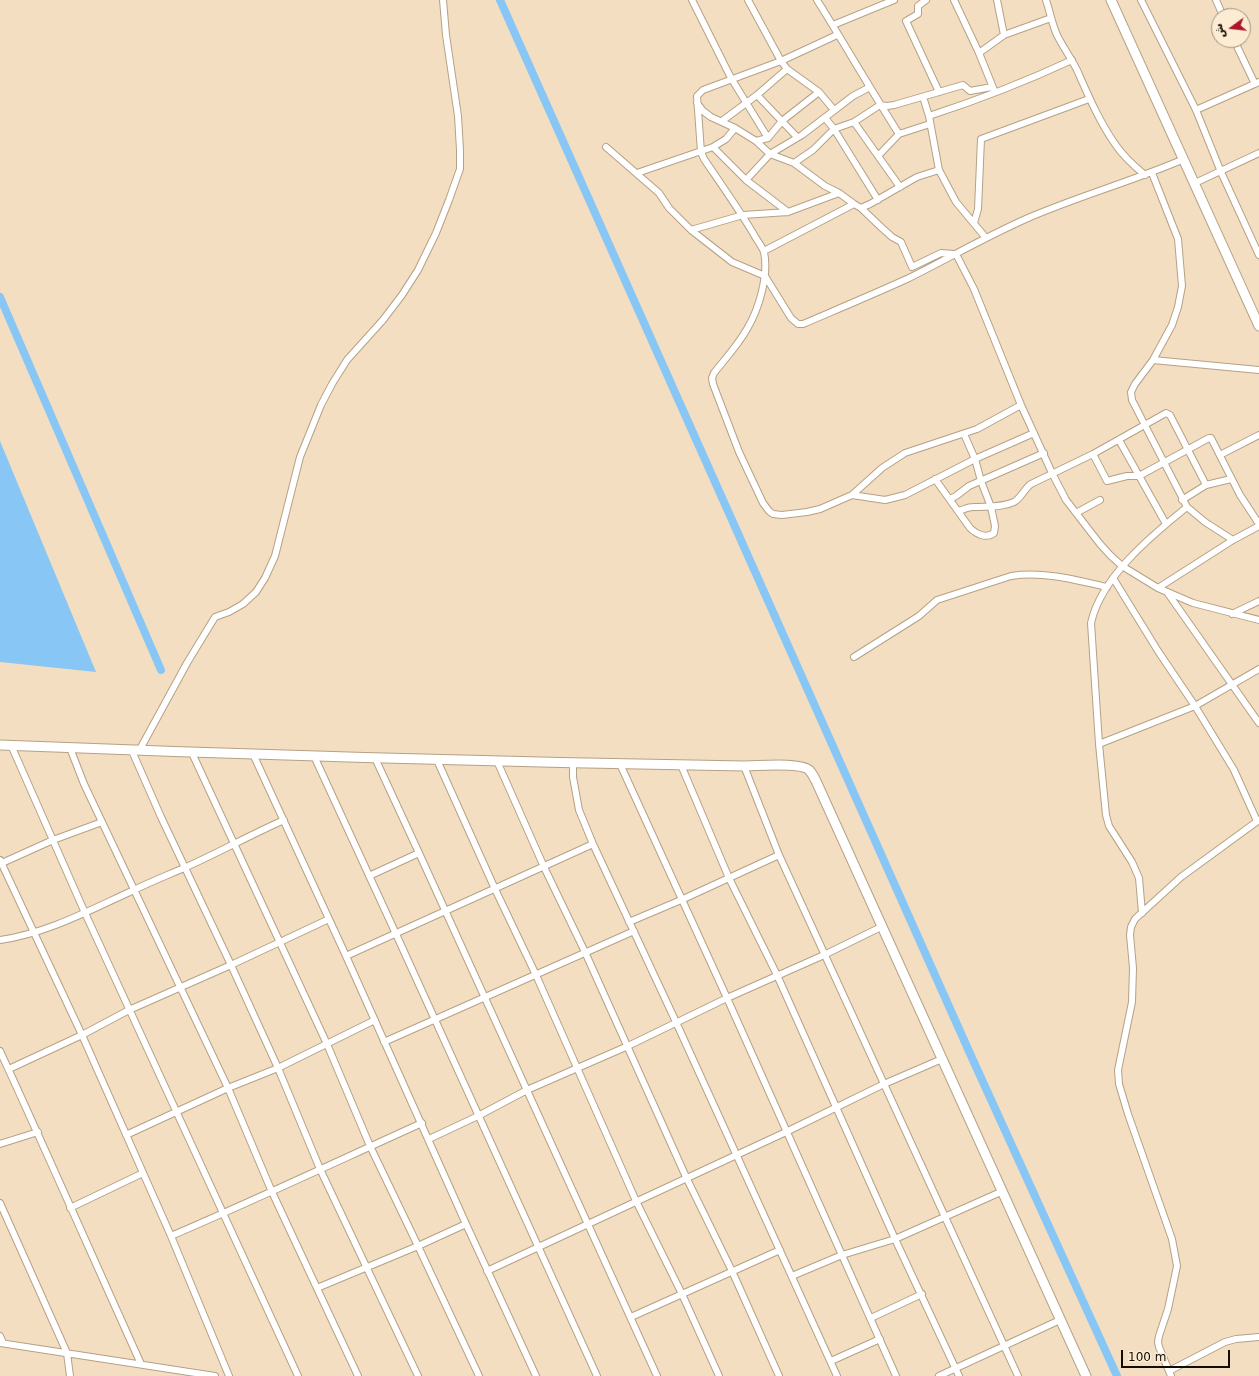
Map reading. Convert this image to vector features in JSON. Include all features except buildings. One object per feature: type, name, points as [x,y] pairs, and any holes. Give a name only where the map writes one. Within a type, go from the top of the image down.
[{"type":"street","points":[[136,751],[215,618],[230,612],[243,604],[256,592],[265,578],[275,556],[300,457],[321,405],[347,360],[388,314],[402,295],[418,270],[444,213],[460,169],[460,156],[458,116],[446,35],[443,0]]},
{"type":"street","points":[[692,0],[732,78],[768,138]]},
{"type":"street","points":[[748,0],[781,61],[787,69],[819,92],[834,110]]},
{"type":"street","points":[[818,0],[837,35],[898,134]]},
{"type":"street","points":[[832,25],[894,0]]},
{"type":"street","points":[[926,0],[918,6],[918,14],[906,21],[939,92]]},
{"type":"street","points":[[954,0],[979,53],[995,94]]},
{"type":"street","points":[[997,0],[1004,35]]},
{"type":"street","points":[[1046,0],[1051,18],[1060,40],[1072,60],[1089,99],[1115,145],[1131,163],[1145,175]]},
{"type":"street","points":[[1111,0],[1195,183],[1256,309],[1259,326]]},
{"type":"street","points":[[1141,0],[1196,110],[1221,172],[1259,255]]},
{"type":"street","points":[[979,53],[1004,35],[1051,18]]},
{"type":"street","points":[[837,35],[781,61],[732,78],[704,90],[697,96],[701,152],[704,160],[743,215],[764,251],[765,276],[760,297],[748,328],[714,373],[712,378],[736,446],[763,503],[773,514],[786,515],[820,509],[852,495],[882,468],[905,453],[977,429],[1021,405]]},
{"type":"street","points":[[1196,110],[1257,83],[1238,48]]},
{"type":"street","points":[[929,116],[995,94],[1072,60]]},
{"type":"street","points":[[722,121],[757,95],[787,69]]},
{"type":"street","points":[[794,163],[813,150],[834,130],[854,122],[880,105],[894,105],[963,85],[970,91],[992,86]]},
{"type":"street","points":[[746,180],[770,154],[825,118],[853,96],[870,87]]},
{"type":"street","points":[[756,141],[768,138],[782,121],[819,92]]},
{"type":"street","points":[[757,95],[797,137]]},
{"type":"street","points":[[923,97],[929,116],[939,170],[956,202],[986,238]]},
{"type":"street","points":[[974,223],[978,209],[981,140],[1089,99]]},
{"type":"street","points":[[697,103],[703,111],[712,117],[735,128],[756,141],[770,154],[794,163],[824,186],[839,193],[861,208],[892,237],[901,242],[912,266],[941,254],[956,254]]},
{"type":"street","points":[[825,118],[878,200]]},
{"type":"street","points":[[854,122],[900,187]]},
{"type":"street","points":[[878,156],[898,134],[930,124]]},
{"type":"street","points":[[637,173],[713,147],[726,139],[735,128]]},
{"type":"street","points":[[713,147],[746,180],[788,212]]},
{"type":"street","points":[[606,148],[660,193],[669,208],[691,230],[732,262],[765,276],[791,318],[798,324],[803,324],[908,278],[1028,218],[1097,191],[1152,173],[1184,159]]},
{"type":"street","points":[[1195,183],[1259,153]]},
{"type":"street","points":[[861,208],[878,200],[917,177],[939,170]]},
{"type":"street","points":[[1152,173],[1178,240],[1182,286],[1178,307],[1172,325],[1153,360],[1135,384],[1131,392],[1132,400],[1182,500],[1187,507],[1205,522],[1233,540]]},
{"type":"street","points":[[691,230],[743,215],[788,212],[839,193]]},
{"type":"street","points":[[764,251],[854,204]]},
{"type":"street","points":[[956,254],[977,295],[1021,405],[1044,453],[1052,474],[1066,500],[1110,556],[1122,566],[1158,588],[1192,603],[1259,620]]},
{"type":"street","points":[[1153,360],[1259,370]]},
{"type":"street","points":[[958,511],[972,507],[991,507],[1015,501],[1028,486],[1093,454],[1166,413],[1188,449],[1206,485]]},
{"type":"street","points":[[852,495],[885,500],[905,495],[918,490],[935,479],[974,459],[1034,433]]},
{"type":"street","points":[[935,479],[950,498],[966,524],[973,531],[991,536],[995,530],[991,507],[964,434]]},
{"type":"street","points":[[1220,455],[1259,435]]},
{"type":"street","points":[[1093,454],[1107,481],[1127,476],[1139,476],[1209,438],[1212,440],[1231,479],[1259,525],[1158,588]]},
{"type":"street","points":[[1119,440],[1166,524]]},
{"type":"street","points":[[950,498],[956,496],[969,486],[1044,453]]},
{"type":"street","points":[[1182,500],[1206,485],[1231,479]]},
{"type":"street","points":[[1076,513],[1100,500]]},
{"type":"street","points":[[1142,913],[1139,878],[1132,862],[1109,826],[1106,815],[1099,744],[1092,623],[1095,610],[1107,587],[1122,566],[1166,524],[1187,507]]},
{"type":"street","points":[[854,657],[919,616],[937,600],[1011,576],[1021,574],[1061,577],[1107,587]]},
{"type":"street","points":[[1113,578],[1234,770],[1258,820],[1181,876],[1133,923],[1130,935],[1133,968],[1132,1002],[1118,1070],[1119,1084],[1172,1239],[1176,1253],[1177,1266],[1168,1309],[1158,1342],[1170,1374],[1225,1342],[1242,1338],[1259,1337]]},
{"type":"street","points":[[1167,592],[1259,723]]},
{"type":"street","points":[[1232,614],[1259,601]]},
{"type":"street","points":[[1099,744],[1195,706],[1259,669]]},
{"type":"street","points":[[0,745],[192,753],[437,760],[744,766],[790,765],[803,767],[810,770],[883,926],[1086,1376]]},
{"type":"street","points":[[11,746],[175,1112],[298,1376]]},
{"type":"street","points":[[70,748],[84,784],[228,1088],[272,1192],[358,1376]]},
{"type":"street","points":[[136,751],[185,868],[232,966],[278,1068],[320,1169],[418,1376]]},
{"type":"street","points":[[192,753],[327,1044],[370,1146],[479,1376]]},
{"type":"street","points":[[253,754],[536,1376]]},
{"type":"street","points":[[314,756],[597,1376]]},
{"type":"street","points":[[375,758],[657,1376]]},
{"type":"street","points":[[437,760],[495,889],[536,975],[636,1201],[682,1294],[719,1376]]},
{"type":"street","points":[[497,761],[544,867],[628,1046],[686,1177],[732,1271],[779,1376]]},
{"type":"street","points":[[573,763],[573,777],[579,810],[592,844],[676,1022],[837,1376]]},
{"type":"street","points":[[620,764],[727,998],[896,1376]]},
{"type":"street","points":[[681,765],[729,878],[777,975],[895,1239],[959,1376]]},
{"type":"street","points":[[744,766],[779,855],[1018,1376]]},
{"type":"street","points":[[0,940],[34,933],[85,913],[185,868],[233,843],[284,820]]},
{"type":"street","points":[[102,822],[53,840],[1,862],[82,1035],[171,1236],[229,1376]]},
{"type":"street","points":[[346,956],[446,912],[592,844]]},
{"type":"street","points":[[369,876],[419,853]]},
{"type":"street","points":[[629,922],[779,855]]},
{"type":"street","points":[[9,1070],[82,1035],[129,1010],[232,966],[329,919]]},
{"type":"street","points":[[429,1139],[478,1116],[527,1090],[628,1046],[727,998],[824,955],[883,926]]},
{"type":"street","points":[[384,1042],[634,931]]},
{"type":"street","points":[[126,1135],[228,1088],[278,1068],[375,1020]]},
{"type":"street","points":[[0,1051],[38,1132],[70,1208],[141,1364]]},
{"type":"street","points":[[487,1271],[686,1177],[786,1132],[884,1084],[942,1059]]},
{"type":"street","points":[[171,1236],[272,1192],[422,1123]]},
{"type":"street","points":[[0,1144],[38,1132]]},
{"type":"street","points":[[70,1208],[143,1173]]},
{"type":"street","points":[[792,1276],[842,1254],[895,1239],[1003,1191]]},
{"type":"street","points":[[0,1203],[67,1353],[70,1376]]},
{"type":"street","points":[[317,1288],[367,1268],[466,1224]]},
{"type":"street","points":[[631,1317],[780,1250]]},
{"type":"street","points":[[871,1318],[922,1294]]},
{"type":"street","points":[[939,1376],[1060,1320]]},
{"type":"street","points":[[0,1336],[2,1343],[215,1376]]},
{"type":"street","points":[[831,1361],[880,1339]]},
{"type":"water","points":[[0,441],[96,672],[0,662]]},
{"type":"waterway","points":[[500,0],[972,1058],[1117,1376]]},
{"type":"waterway","points":[[0,297],[161,670]]}]
